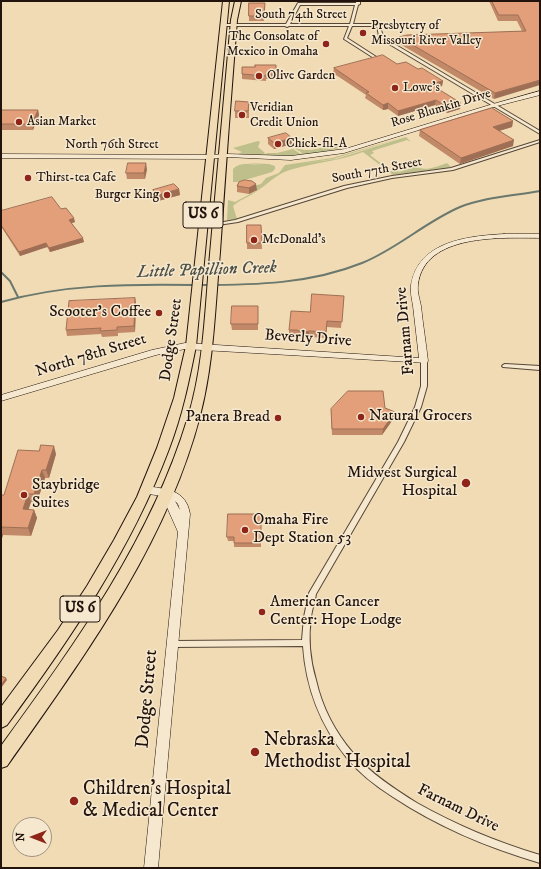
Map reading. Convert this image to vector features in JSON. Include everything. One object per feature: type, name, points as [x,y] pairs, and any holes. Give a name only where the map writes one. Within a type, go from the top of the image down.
[{"type":"highway","name":"Dodge Street","points":[[145,490],[161,455],[177,407],[185,376],[190,346],[226,1]]},
{"type":"highway","name":"US 6","points":[[1,760],[52,690],[94,628],[133,562],[166,494],[194,418],[203,381],[208,347],[234,25],[238,1]]},
{"type":"highway","name":"US 6","points":[[1,720],[48,657],[83,604],[125,531],[145,490]]},
{"type":"main road","name":"Rose Blumkin Drive","points":[[209,157],[271,162],[294,162],[320,158],[495,105],[540,93]]},
{"type":"main road","name":"North 76th Street","points":[[1,156],[209,157]]},
{"type":"main road","name":"Farnam Drive","points":[[424,361],[414,290],[416,274],[426,260],[442,248],[459,241],[478,237],[540,236]]},
{"type":"main road","name":"Beverly Drive","points":[[190,346],[424,361]]},
{"type":"main road","name":"North 78th Street","points":[[1,398],[155,352],[190,346]]},
{"type":"main road","points":[[145,490],[166,494]]},
{"type":"main road","name":"Dodge Street","points":[[151,868],[173,644],[182,534],[178,516],[166,494]]},
{"type":"street","points":[[287,26],[299,4],[358,3],[345,38],[377,59]]},
{"type":"street","points":[[336,25],[346,23],[352,19]]},
{"type":"street","name":"South 74th Street","points":[[223,25],[378,26],[384,40],[495,105]]},
{"type":"street","points":[[495,105],[540,133]]},
{"type":"street","name":"South 77th Street","points":[[218,224],[236,222],[296,201],[346,186],[463,166],[540,141]]},
{"type":"street","name":"Farnam Drive","points":[[424,361],[424,386],[418,407],[401,442],[313,593],[307,614],[306,643],[310,676],[325,715],[338,739],[350,755],[367,772],[399,796],[439,818],[502,847],[540,859]]},
{"type":"street","points":[[505,366],[540,368]]},
{"type":"street","points":[[173,644],[306,643]]},
{"type":"green space","points":[[404,137],[333,159],[299,164],[336,159],[406,137],[411,142],[407,140],[372,151],[374,153],[370,155],[391,171],[396,169],[399,172],[412,168],[411,165],[425,169],[447,163],[451,167],[393,175],[363,152],[346,157],[287,171],[281,174],[259,190],[235,204],[233,206],[237,219],[227,220],[228,200],[235,202],[256,191],[254,186],[261,184],[266,178],[279,173],[285,165],[332,158]]},
{"type":"green space","points":[[258,141],[260,142],[258,147],[265,153],[262,155],[238,154],[242,152],[233,148]]},
{"type":"green space","points":[[335,144],[339,148],[327,151],[338,149],[335,151],[302,155],[301,152],[294,148],[310,150]]},
{"type":"green space","points":[[293,149],[302,155],[292,156],[262,155]]},
{"type":"green space","points":[[246,163],[269,164],[275,166],[275,169],[272,172],[238,182],[233,182],[233,169],[239,165],[263,165]]},
{"type":"building","points":[[492,1],[540,1],[540,80],[495,93],[399,37],[407,35],[526,31],[518,15],[499,15]]},
{"type":"building","points":[[249,3],[265,3],[264,16],[249,16]]},
{"type":"building","name":"Lowe's","points":[[383,55],[397,64],[406,62],[418,69],[422,68],[443,81],[430,84],[461,103],[447,107],[436,100],[398,111],[388,103],[383,105],[366,93],[369,92],[334,68]]},
{"type":"building","points":[[255,65],[276,65],[276,74],[266,74],[266,76],[242,74],[242,67],[255,67]]},
{"type":"building","points":[[236,101],[249,102],[248,111],[235,111]]},
{"type":"building","points":[[492,108],[513,121],[493,127],[514,140],[461,158],[420,130]]},
{"type":"building","points":[[1,110],[38,110],[32,124],[1,124]]},
{"type":"building","points":[[286,133],[292,138],[274,143],[268,138]]},
{"type":"building","points":[[128,163],[146,163],[144,173],[126,173]]},
{"type":"building","points":[[245,180],[252,181],[256,184],[249,188],[237,186],[239,182]]},
{"type":"building","points":[[174,184],[179,189],[158,195],[153,190]]},
{"type":"building","points":[[52,197],[61,209],[66,208],[74,218],[69,220],[83,238],[49,248],[46,243],[19,252],[1,225],[1,211]]},
{"type":"building","name":"McDonald's","points":[[247,225],[261,225],[262,243],[247,243]]},
{"type":"building","points":[[312,294],[344,296],[342,322],[327,321],[326,332],[309,331],[303,333],[297,330],[289,330],[291,311],[310,312]]},
{"type":"building","points":[[135,298],[134,326],[117,327],[117,330],[100,331],[101,328],[66,330],[69,301]]},
{"type":"building","points":[[232,306],[258,306],[258,324],[231,324]]},
{"type":"building","name":"Natural Grocers","points":[[348,391],[383,391],[385,408],[395,412],[383,429],[332,429],[331,409]]},
{"type":"building","name":"Staybridge Suites","points":[[41,445],[54,446],[46,470],[42,470],[34,494],[28,494],[23,509],[34,510],[28,528],[1,527],[1,495],[4,495],[18,450],[39,451]]},
{"type":"building","name":"Omaha Fire Dept Station 53","points":[[228,514],[261,514],[261,543],[234,543],[234,537],[227,537]]},
{"type":"building","points":[[1,676],[6,678],[1,685]]},
{"type":"waterway","name":"Little Papillion Creek","points":[[200,285],[241,285],[282,282],[342,270],[375,257],[435,220],[460,207],[489,199],[540,191]]},
{"type":"waterway","points":[[1,272],[10,281],[18,297]]},
{"type":"waterway","name":"Little Papillion Creek","points":[[1,302],[25,296],[73,288],[121,285],[195,285]]},
{"type":"place","name":"Presbytery of Missouri River Valley","points":[[363,33]]},
{"type":"place","name":"The Consolate of Mexico in Omaha","points":[[326,44]]},
{"type":"place","name":"Olive Garden","points":[[259,76]]},
{"type":"place","name":"Lowe's","points":[[395,88]]},
{"type":"place","name":"Veridian Credit Union","points":[[242,115]]},
{"type":"place","name":"Asian Market","points":[[19,122]]},
{"type":"place","name":"Chick-fil-A","points":[[278,144]]},
{"type":"place","name":"Thirst-tea Cafe","points":[[28,178]]},
{"type":"place","name":"Burger King","points":[[167,195]]},
{"type":"place","name":"McDonald's","points":[[254,240]]},
{"type":"place","name":"Scooter's Coffee","points":[[159,313]]},
{"type":"place","name":"Natural Grocers","points":[[361,417]]},
{"type":"place","name":"Panera Bread","points":[[278,418]]},
{"type":"place","name":"Midwest Surgical Hospital","points":[[466,483]]},
{"type":"place","name":"Staybridge Suites","points":[[24,495]]},
{"type":"place","name":"Omaha Fire Dept Station 53","points":[[245,530]]},
{"type":"place","name":"American Cancer Center: Hope Lodge","points":[[262,612]]},
{"type":"place","name":"Nebraska Methodist Hospital","points":[[255,752]]},
{"type":"place","name":"Children's Hospital & Medical Center","points":[[74,801]]}]
